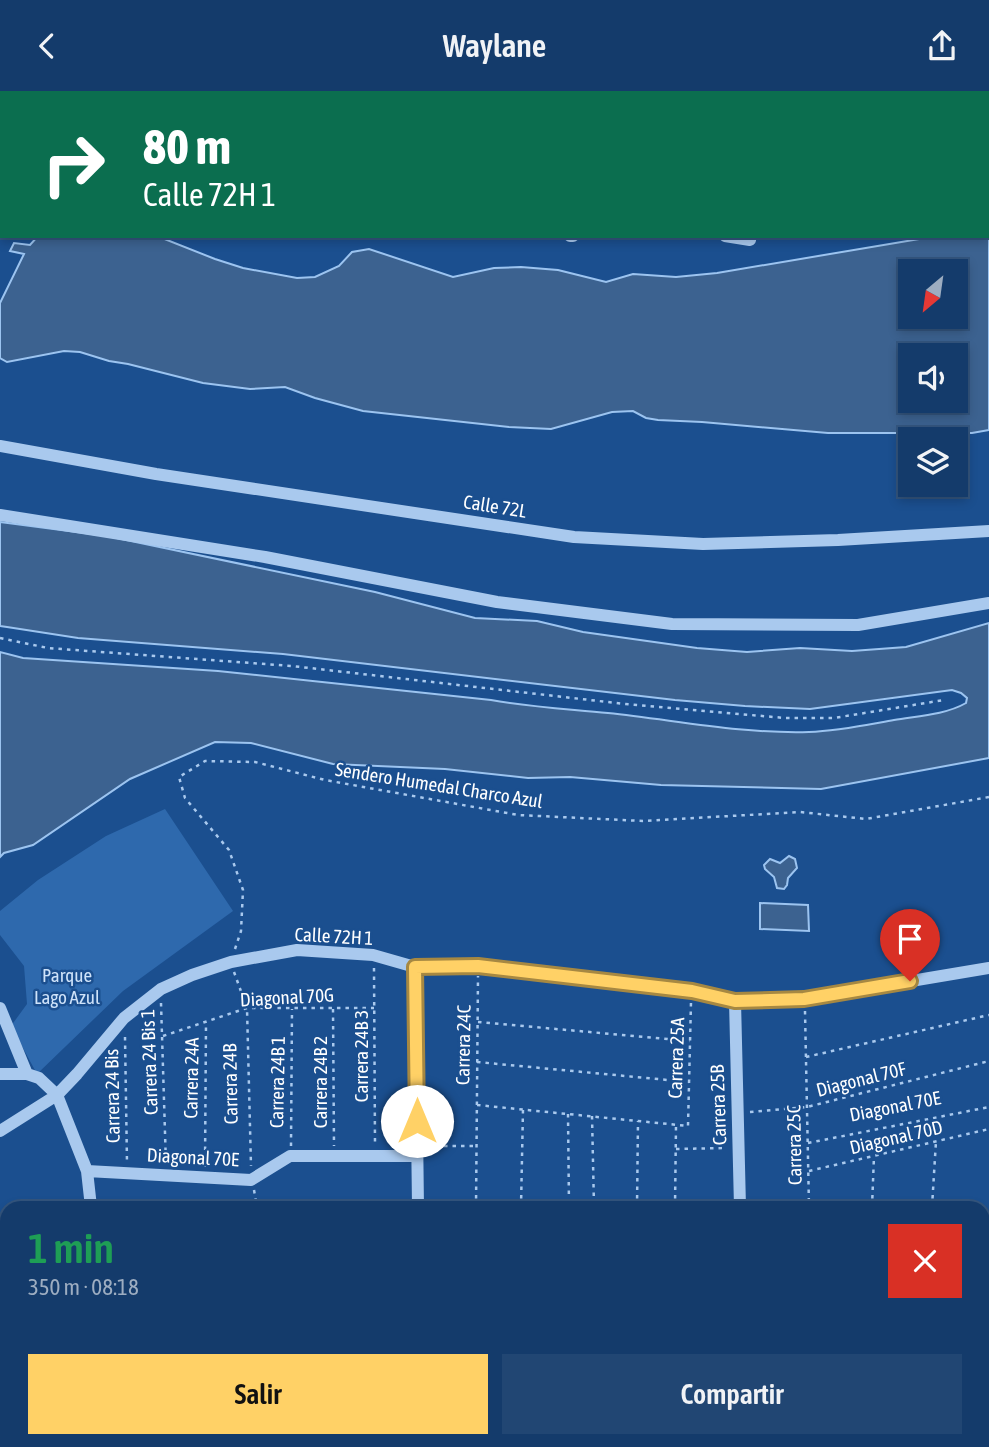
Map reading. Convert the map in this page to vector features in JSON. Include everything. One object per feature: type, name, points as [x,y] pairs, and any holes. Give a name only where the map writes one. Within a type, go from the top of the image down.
[{"type":"street","points":[[737,238],[750,240]]},
{"type":"street","name":"Calle 72L","points":[[0,446],[156,474],[574,537],[704,544],[838,540],[989,531]]},
{"type":"street","points":[[0,515],[265,557],[497,602],[672,624],[858,625],[989,603]]},
{"type":"street","name":"Calle 72H 1","points":[[0,1131],[57,1095],[124,1018],[161,989],[230,962],[297,950],[373,955],[415,967],[478,966],[692,991],[735,1001],[804,999],[989,968]]},
{"type":"street","points":[[415,967],[418,1201]]},
{"type":"street","name":"Carrera 25B","points":[[735,1001],[740,1201]]},
{"type":"street","points":[[0,1009],[27,1074]]},
{"type":"street","points":[[5,1073],[27,1074],[39,1078],[57,1095],[87,1171],[90,1201]]},
{"type":"street","points":[[290,1156],[375,1157],[417,1151]]},
{"type":"street","name":"Diagonal 70E","points":[[87,1171],[251,1179],[290,1156]]},
{"type":"path","points":[[0,638],[48,648],[292,666],[625,704],[785,717],[834,718],[944,700]]},
{"type":"path","name":"Sendero Humedal Charco Azul","points":[[230,962],[241,930],[243,890],[229,850],[185,798],[179,777],[205,761],[255,762],[325,781],[518,815],[643,821],[800,812],[866,820],[989,797]]},
{"type":"path","name":"Carrera 24B 3","points":[[373,955],[375,1157]]},
{"type":"path","name":"Carrera 24B","points":[[230,962],[247,1008],[251,1179],[256,1201]]},
{"type":"path","name":"Carrera 24C","points":[[476,1201],[478,966]]},
{"type":"path","name":"Carrera 24 Bis 1","points":[[161,989],[166,1175]]},
{"type":"path","name":"Carrera 25A","points":[[675,1201],[676,1125],[688,1126],[692,991]]},
{"type":"path","name":"Carrera 25C","points":[[804,999],[809,1201]]},
{"type":"path","name":"Diagonal 70G","points":[[163,1036],[247,1008],[374,1008]]},
{"type":"path","name":"Carrera 24B 1","points":[[290,1156],[292,1008]]},
{"type":"path","name":"Carrera 24B 2","points":[[333,1008],[334,1156]]},
{"type":"path","points":[[806,1057],[989,1015]]},
{"type":"path","name":"Carrera 24 Bis","points":[[124,1018],[127,1173]]},
{"type":"path","name":"Carrera 24A","points":[[205,1177],[206,1021]]},
{"type":"path","points":[[478,1022],[690,1041]]},
{"type":"path","name":"Diagonal 70F","points":[[737,1113],[807,1107],[989,1061]]},
{"type":"path","points":[[477,1062],[689,1082]]},
{"type":"path","points":[[477,1105],[676,1125]]},
{"type":"path","name":"Diagonal 70E","points":[[808,1143],[989,1107]]},
{"type":"path","points":[[521,1201],[523,1109]]},
{"type":"path","points":[[568,1114],[569,1201]]},
{"type":"path","points":[[592,1116],[594,1201]]},
{"type":"path","points":[[637,1201],[638,1121]]},
{"type":"path","name":"Diagonal 70D","points":[[808,1171],[989,1129]]},
{"type":"path","points":[[932,1201],[936,1141]]},
{"type":"path","points":[[417,1151],[477,1146]]},
{"type":"path","points":[[676,1149],[740,1148]]},
{"type":"path","points":[[872,1201],[874,1156]]},
{"type":"green space","name":"Parque Lago Azul","points":[[165,809],[233,911],[123,991],[37,1074],[11,1026],[27,1004],[24,966],[0,935],[0,911],[38,880],[106,836]]},
{"type":"shaded area","points":[[36,238],[162,238],[243,268],[297,278],[315,277],[339,266],[352,252],[369,249],[453,277],[494,268],[521,267],[558,270],[606,282],[633,274],[676,277],[717,273],[925,238],[989,238],[989,430],[968,433],[968,427],[898,427],[898,433],[828,433],[658,420],[646,418],[633,411],[612,412],[551,429],[509,427],[363,411],[285,387],[250,389],[203,383],[80,352],[64,351],[7,362],[0,358],[0,303],[24,254],[10,251],[14,243],[30,245]]},
{"type":"shaded area","points":[[0,522],[107,536],[375,592],[475,618],[537,621],[583,632],[697,648],[747,652],[800,648],[852,651],[906,647],[989,623],[989,758],[821,789],[661,785],[570,777],[528,778],[445,769],[333,764],[251,743],[215,742],[130,779],[33,845],[4,853],[0,857],[0,652],[23,658],[218,671],[758,731],[809,732],[852,727],[940,713],[966,703],[967,698],[952,690],[810,709],[745,706],[283,654],[78,638],[0,626]]},
{"type":"shaded area","points":[[789,856],[795,859],[797,868],[788,878],[784,889],[777,888],[774,877],[764,865],[770,859],[780,863]]},
{"type":"shaded area","points":[[760,903],[808,905],[809,931],[760,929]]},
{"type":"route","points":[[417,1121],[415,967],[478,966],[692,991],[735,1001],[804,999],[910,981]]}]
